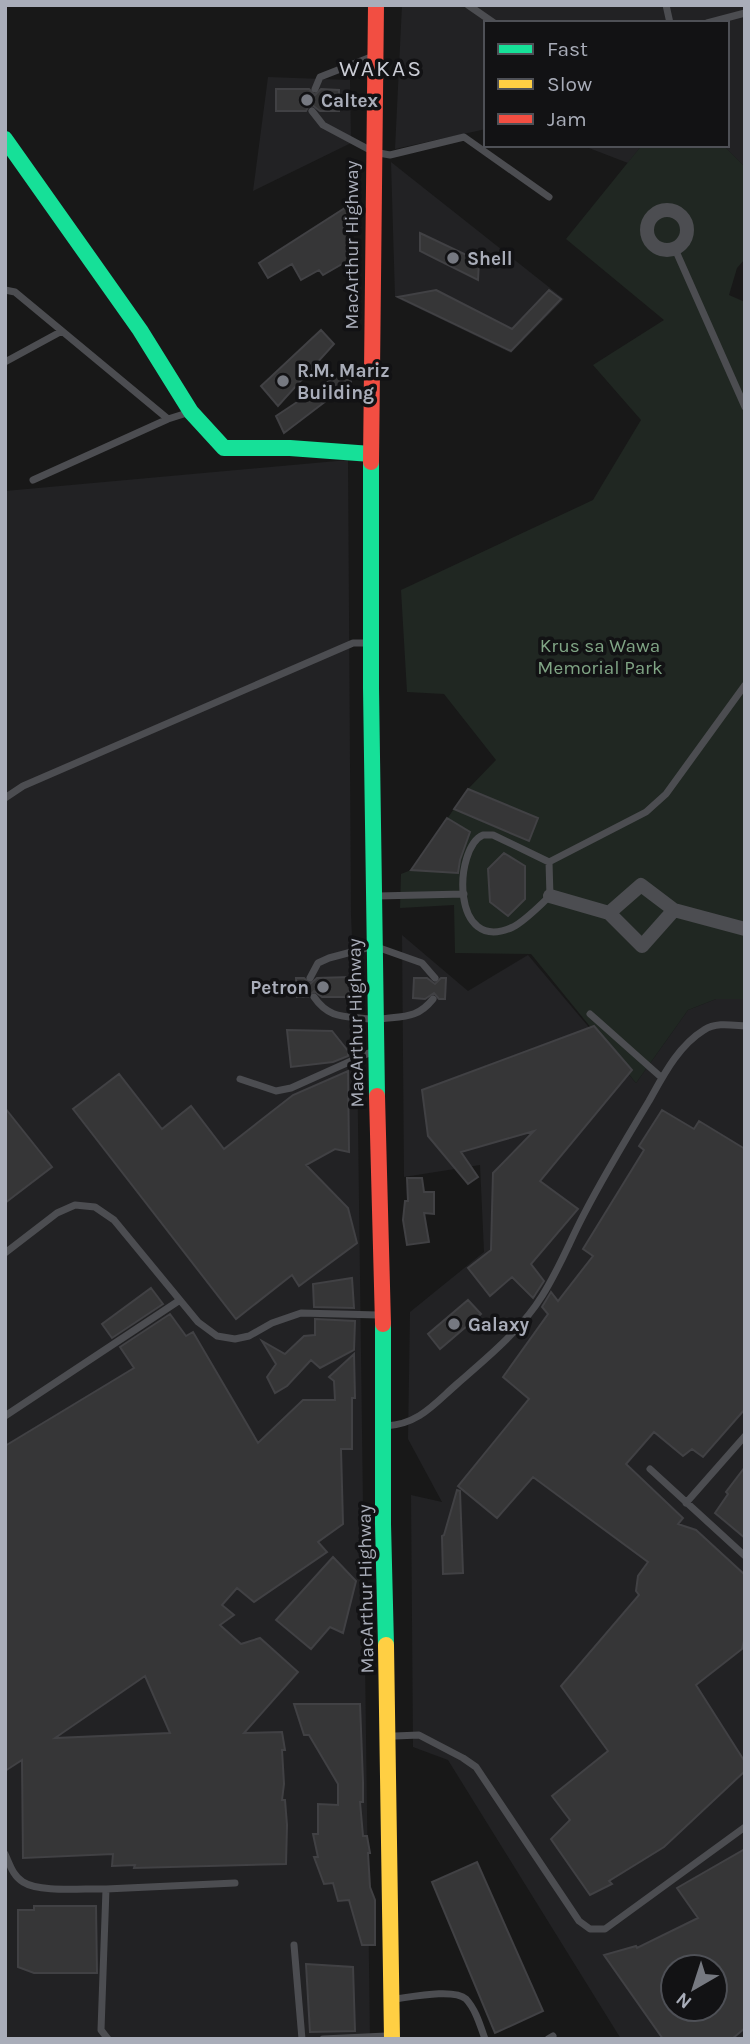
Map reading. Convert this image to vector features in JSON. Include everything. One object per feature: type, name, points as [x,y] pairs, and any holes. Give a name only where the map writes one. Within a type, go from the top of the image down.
[{"type":"main road","name":"MacArthur Highway","points":[[376,5],[371,643],[375,1020],[385,1426],[383,1524],[392,2037]]},
{"type":"main road","points":[[5,139],[141,330],[191,412],[224,448],[371,454]]},
{"type":"street","points":[[609,913],[641,885],[674,910],[745,929]]},
{"type":"street","points":[[550,896],[609,913],[642,946],[674,910]]},
{"type":"lane","points":[[468,5],[491,21]]},
{"type":"lane","points":[[715,21],[745,13]]},
{"type":"lane","points":[[315,89],[320,77],[375,55]]},
{"type":"lane","points":[[312,111],[323,125],[373,151],[390,155],[464,137],[549,197]]},
{"type":"lane","points":[[675,249],[745,407]]},
{"type":"lane","points":[[5,290],[15,292],[168,419]]},
{"type":"lane","points":[[5,362],[62,331]]},
{"type":"lane","points":[[33,480],[168,419],[191,412]]},
{"type":"lane","points":[[5,798],[23,786],[341,648],[354,643],[371,643]]},
{"type":"lane","points":[[550,862],[655,805],[666,794],[745,685]]},
{"type":"lane","points":[[493,835],[550,862],[550,896],[516,925],[503,930],[486,931],[473,923],[466,911],[464,894],[466,862],[476,838],[493,835]]},
{"type":"lane","points":[[373,896],[464,894]]},
{"type":"lane","points":[[310,978],[318,963],[374,946],[422,963],[435,978]]},
{"type":"lane","points":[[314,997],[331,1015],[375,1020],[424,1011],[433,999]]},
{"type":"lane","points":[[590,1014],[662,1078]]},
{"type":"lane","points":[[385,1426],[401,1425],[423,1414],[484,1361],[540,1299],[596,1191],[662,1078],[690,1041],[706,1029],[723,1024],[745,1026]]},
{"type":"lane","points":[[240,1079],[276,1091],[291,1088],[376,1050]]},
{"type":"lane","points":[[5,1253],[57,1213],[75,1205],[95,1207],[114,1220],[198,1322],[216,1336],[234,1339],[248,1336],[272,1323],[301,1313],[383,1315]]},
{"type":"lane","points":[[5,1416],[180,1300]]},
{"type":"lane","points":[[686,1503],[745,1436]]},
{"type":"lane","points":[[650,1469],[745,1556]]},
{"type":"lane","points":[[388,1736],[419,1735],[476,1767],[579,1921],[590,1929],[605,1929],[745,1827]]},
{"type":"lane","points":[[5,1854],[13,1872],[23,1882],[36,1887],[106,1889],[235,1883]]},
{"type":"lane","points":[[106,1889],[101,2030],[108,2039]]},
{"type":"lane","points":[[294,1945],[302,2039]]},
{"type":"lane","points":[[391,1999],[452,1993],[464,1997],[476,2013],[485,2039]]},
{"type":"lane","points":[[323,2039],[392,2037]]},
{"type":"shaded area","points":[[402,5],[745,5],[745,167],[725,147],[729,147],[729,21],[484,21],[484,129],[395,149]]},
{"type":"shaded area","points":[[268,77],[350,80],[351,143],[253,191]]},
{"type":"shaded area","points":[[586,147],[640,147],[628,163]]},
{"type":"shaded area","points":[[391,162],[564,299],[511,353],[395,297]]},
{"type":"shaded area","points":[[348,460],[351,915],[357,1047],[370,2039],[5,2039],[5,491]]},
{"type":"shaded area","points":[[402,935],[468,991],[528,955],[636,1083],[688,1010],[716,999],[745,999],[745,2039],[621,2039],[448,1760],[413,1747],[411,1495],[442,1502],[408,1439],[410,1312],[484,1252],[480,1165],[404,1177]]},
{"type":"green space","name":"Krus sa Wawa Memorial Park","points":[[640,147],[725,147],[745,167],[745,259],[737,268],[729,295],[745,302],[745,999],[716,999],[688,1010],[636,1083],[531,954],[455,953],[454,905],[400,908],[401,874],[411,870],[468,789],[496,760],[444,694],[407,692],[401,590],[593,500],[641,420],[593,365],[664,320],[566,239]]},
{"type":"building","name":"Caltex","points":[[276,89],[309,89],[315,95],[321,89],[339,90],[339,111],[320,111],[312,105],[306,111],[276,111]]},
{"type":"building","points":[[348,206],[349,260],[323,275],[319,270],[301,280],[292,264],[268,278],[259,263]]},
{"type":"building","name":"Shell","points":[[420,233],[479,261],[478,280],[420,251]]},
{"type":"building","points":[[436,290],[512,329],[549,290],[561,299],[511,351],[398,297]]},
{"type":"building","points":[[321,330],[334,344],[278,406],[261,386]]},
{"type":"building","points":[[347,369],[351,382],[284,433],[276,416]]},
{"type":"building","points":[[468,789],[538,818],[529,841],[454,809]]},
{"type":"building","points":[[447,818],[470,832],[458,873],[411,870]]},
{"type":"building","points":[[504,853],[525,866],[525,899],[508,916],[490,902],[488,869]]},
{"type":"building","name":"Petron","points":[[349,977],[350,997],[322,997],[314,991],[308,997],[297,997],[296,978],[304,978],[310,984],[317,978]]},
{"type":"building","points":[[414,978],[427,978],[435,984],[441,978],[446,978],[445,999],[439,999],[434,993],[425,999],[413,998]]},
{"type":"building","points":[[594,1026],[632,1070],[540,1181],[578,1209],[531,1264],[544,1281],[533,1298],[512,1277],[490,1296],[468,1268],[491,1250],[493,1173],[534,1131],[461,1152],[478,1177],[468,1184],[428,1136],[422,1090]]},
{"type":"building","points":[[287,1030],[332,1031],[348,1051],[348,1056],[333,1062],[291,1067]]},
{"type":"building","points":[[348,1071],[349,1152],[335,1149],[306,1165],[348,1208],[357,1243],[299,1286],[292,1275],[236,1319],[73,1109],[119,1074],[162,1129],[191,1106],[224,1149],[293,1095]]},
{"type":"building","points":[[5,1108],[52,1167],[5,1203]]},
{"type":"building","points":[[662,1110],[694,1129],[699,1121],[745,1149],[745,1409],[703,1457],[692,1449],[683,1456],[654,1432],[626,1464],[683,1518],[678,1524],[696,1530],[745,1575],[745,1636],[742,1649],[696,1685],[745,1762],[745,1771],[664,1847],[609,1881],[612,1884],[590,1895],[551,1839],[570,1820],[552,1796],[608,1751],[561,1686],[639,1595],[636,1591],[638,1576],[648,1562],[533,1477],[497,1518],[458,1486],[529,1399],[503,1377],[548,1314],[542,1307],[551,1292],[558,1301],[593,1256],[583,1249],[644,1150],[639,1146]]},
{"type":"building","points":[[407,1178],[422,1178],[424,1192],[434,1192],[434,1214],[424,1213],[429,1242],[407,1245],[403,1220],[405,1201],[408,1201]]},
{"type":"building","points":[[352,1278],[354,1308],[314,1307],[313,1284]]},
{"type":"building","points":[[151,1288],[163,1304],[112,1338],[102,1324]]},
{"type":"building","name":"Galaxy","points":[[468,1300],[481,1314],[440,1349],[428,1334]]},
{"type":"building","points":[[170,1314],[186,1336],[193,1332],[258,1443],[303,1400],[335,1400],[334,1381],[329,1377],[354,1354],[352,1449],[341,1449],[343,1524],[318,1542],[327,1552],[254,1602],[237,1588],[222,1605],[234,1615],[220,1625],[241,1644],[260,1638],[298,1672],[244,1733],[282,1732],[285,1750],[282,1750],[282,1800],[285,1800],[287,1825],[286,1864],[134,1868],[135,1865],[112,1866],[113,1854],[23,1858],[22,1760],[5,1771],[5,1446],[134,1368],[120,1347]],"holes":[[[145,1676],[170,1733],[55,1738]]]},
{"type":"building","points":[[315,1319],[355,1321],[354,1350],[320,1368],[311,1360],[287,1386],[275,1393],[267,1377],[276,1364],[262,1341],[285,1354],[304,1336],[315,1335]]},
{"type":"building","points":[[745,1467],[745,1538],[715,1513],[728,1494],[726,1492]]},
{"type":"building","points":[[457,1490],[460,1491],[463,1573],[443,1574],[442,1536]]},
{"type":"building","points":[[333,1557],[356,1581],[343,1633],[330,1627],[311,1649],[276,1620]]},
{"type":"building","points":[[294,1704],[360,1704],[363,1802],[360,1802],[363,1836],[367,1836],[370,1853],[370,1887],[375,1900],[375,1945],[362,1945],[349,1900],[338,1901],[333,1883],[324,1884],[314,1857],[318,1857],[313,1834],[318,1834],[318,1804],[338,1805],[338,1784],[309,1735],[304,1735]]},
{"type":"building","points":[[745,1849],[745,2028],[732,2039],[663,2039],[604,1955],[636,1946],[637,1948],[698,1918],[677,1888]]},
{"type":"building","points":[[477,1862],[543,2011],[495,2033],[432,1882]]},
{"type":"building","points":[[34,1906],[96,1906],[97,1973],[34,1973],[18,1967],[18,1910],[34,1910]]},
{"type":"building","points":[[306,1964],[353,1967],[355,2031],[310,2032]]},
{"type":"traffic: fast","points":[[5,139],[140,330],[191,412],[224,448],[290,448],[371,454]]},
{"type":"traffic: fast","points":[[371,462],[371,688],[377,1096]]},
{"type":"traffic: fast","points":[[383,1324],[386,1645]]},
{"type":"traffic: slow","points":[[386,1645],[392,2039]]},
{"type":"traffic: jam","points":[[371,462],[376,5]]},
{"type":"traffic: jam","points":[[377,1096],[383,1324]]},
{"type":"place","name":"Caltex","points":[[307,100]]},
{"type":"place","name":"Shell","points":[[453,258]]},
{"type":"place","name":"R.M. Mariz Building","points":[[283,381]]},
{"type":"place","name":"Petron","points":[[323,987]]},
{"type":"place","name":"Galaxy","points":[[454,1324]]},
{"type":"district","name":"WAKAS","points":[[381,68]]}]
